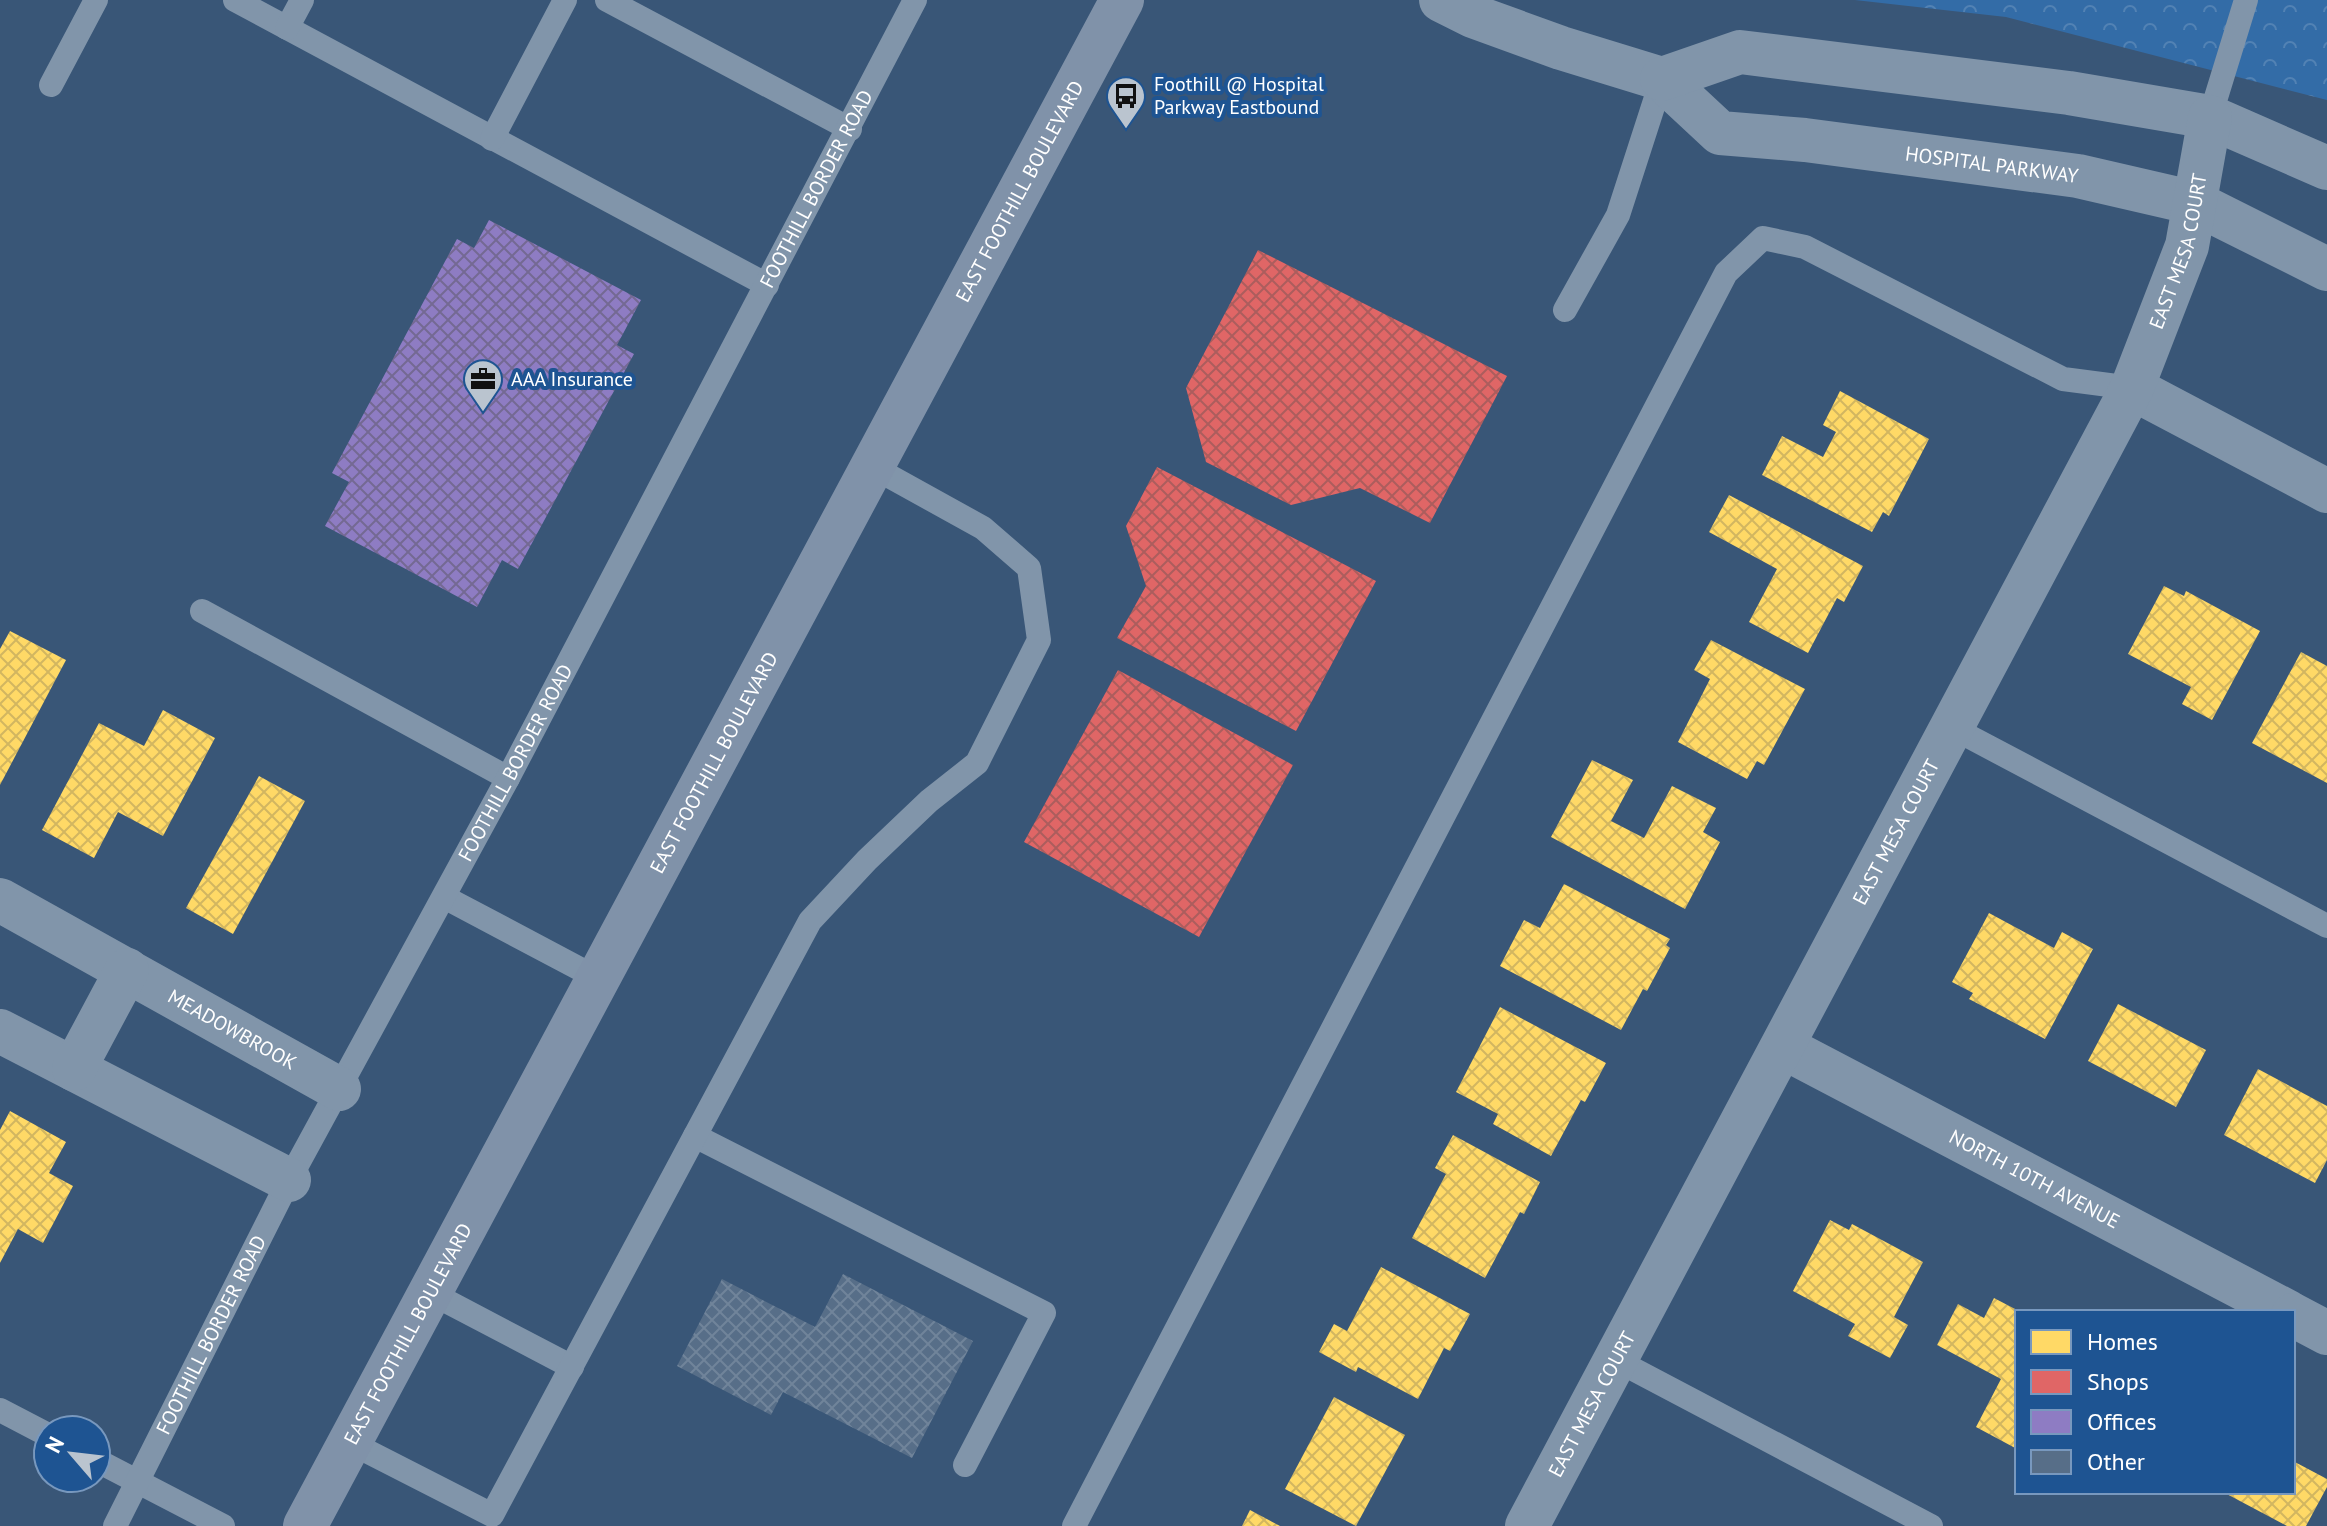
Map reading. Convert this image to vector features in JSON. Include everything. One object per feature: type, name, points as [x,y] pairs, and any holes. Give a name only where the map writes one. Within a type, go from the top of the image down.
[{"type":"main road","name":"EAST FOOTHILL BOULEVARD","points":[[305,1526],[1122,0]]},
{"type":"street","name":"HOSPITAL PARKWAY","points":[[1441,0],[1473,16],[1561,48],[1662,79],[1720,133],[1805,140],[2078,176],[2195,203],[2327,269]]},
{"type":"street","points":[[1662,79],[1740,52],[2069,93],[2210,117],[2327,168]]},
{"type":"street","name":"EAST MESA COURT","points":[[1527,1526],[2132,388],[2187,246],[2210,117]]},
{"type":"street","points":[[2132,388],[2327,491]]},
{"type":"street","name":"MEADOWBROOK","points":[[0,900],[339,1089]]},
{"type":"street","points":[[74,1069],[127,970]]},
{"type":"street","points":[[0,1031],[289,1180]]},
{"type":"street","name":"NORTH 10TH AVENUE","points":[[1783,1047],[2284,1310]]},
{"type":"street","points":[[2295,1316],[2327,1333]]},
{"type":"lane","points":[[51,85],[96,0]]},
{"type":"lane","points":[[235,0],[767,285]]},
{"type":"lane","points":[[287,28],[302,0]]},
{"type":"lane","points":[[492,139],[565,0]]},
{"type":"lane","points":[[607,0],[850,129]]},
{"type":"lane","name":"FOOTHILL BORDER ROAD","points":[[115,1526],[289,1180],[508,778],[915,0]]},
{"type":"lane","points":[[2210,117],[2246,0]]},
{"type":"lane","points":[[1565,310],[1618,215],[1662,79]]},
{"type":"lane","points":[[1074,1526],[1726,273],[1763,238],[1805,247],[2063,379],[2132,388]]},
{"type":"lane","points":[[349,1442],[489,1521],[810,921],[898,831],[977,763],[1039,640],[1029,568],[983,528],[871,466]]},
{"type":"lane","points":[[202,611],[508,778]]},
{"type":"lane","points":[[1951,727],[2327,926]]},
{"type":"lane","points":[[444,897],[597,978]]},
{"type":"lane","points":[[695,1136],[1044,1313],[965,1465]]},
{"type":"lane","points":[[429,1292],[572,1367]]},
{"type":"lane","points":[[1614,1359],[1931,1526]]},
{"type":"lane","points":[[0,1410],[32,1427]]},
{"type":"lane","points":[[112,1468],[223,1526]]},
{"type":"green space","points":[[1855,0],[2327,0],[2327,100],[2006,17]]},
{"type":"building: Homes","points":[[1840,391],[1929,439],[1889,516],[1883,512],[1872,532],[1762,475],[1782,436],[1823,457],[1836,432],[1823,425]]},
{"type":"building: Homes","points":[[1729,495],[1863,566],[1844,602],[1837,598],[1808,653],[1749,622],[1777,569],[1709,532]]},
{"type":"building: Homes","points":[[2164,586],[2184,596],[2186,591],[2260,631],[2212,720],[2182,704],[2191,687],[2128,654]]},
{"type":"building: Homes","points":[[10,631],[66,660],[0,785],[0,649]]},
{"type":"building: Homes","points":[[1711,640],[1805,689],[1764,765],[1757,761],[1747,779],[1678,742],[1710,679],[1694,670]]},
{"type":"building: Homes","points":[[2301,652],[2327,666],[2327,783],[2252,743]]},
{"type":"building: Homes","points":[[163,710],[215,738],[163,836],[118,812],[94,858],[42,830],[99,723],[144,746]]},
{"type":"building: Homes","points":[[1592,760],[1633,780],[1611,821],[1644,838],[1672,786],[1716,808],[1703,832],[1720,842],[1685,909],[1551,837]]},
{"type":"building: Homes","points":[[259,776],[305,801],[233,934],[186,908]]},
{"type":"building: Homes","points":[[1564,884],[1670,939],[1666,945],[1670,948],[1647,991],[1643,989],[1621,1030],[1500,966],[1524,920],[1540,928]]},
{"type":"building: Homes","points":[[1989,913],[2054,948],[2062,932],[2093,949],[2045,1039],[1969,999],[1973,993],[1952,982]]},
{"type":"building: Homes","points":[[2118,1004],[2206,1050],[2176,1107],[2088,1061]]},
{"type":"building: Homes","points":[[1500,1007],[1606,1063],[1585,1102],[1581,1100],[1551,1156],[1493,1124],[1498,1114],[1456,1092]]},
{"type":"building: Homes","points":[[2258,1069],[2327,1106],[2327,1160],[2315,1183],[2224,1135]]},
{"type":"building: Homes","points":[[10,1111],[66,1142],[49,1173],[73,1186],[43,1243],[18,1229],[0,1263],[0,1130]]},
{"type":"building: Homes","points":[[1453,1135],[1540,1182],[1524,1214],[1520,1212],[1485,1278],[1412,1238],[1446,1174],[1435,1168]]},
{"type":"building: Homes","points":[[1830,1220],[1849,1230],[1852,1224],[1923,1262],[1894,1317],[1908,1325],[1890,1358],[1848,1336],[1855,1324],[1793,1291]]},
{"type":"building: Homes","points":[[1381,1267],[1470,1314],[1450,1351],[1444,1348],[1418,1399],[1358,1367],[1356,1372],[1319,1352],[1334,1324],[1347,1331]]},
{"type":"building: Homes","points":[[1994,1298],[2017,1310],[2015,1448],[1976,1427],[2001,1379],[1937,1345],[1958,1304],[1984,1318]]},
{"type":"building: Homes","points":[[1334,1397],[1405,1435],[1356,1526],[1285,1489]]},
{"type":"building: Homes","points":[[2295,1462],[2327,1479],[2327,1487],[2306,1526],[2287,1526],[2227,1494],[2295,1494]]},
{"type":"building: Homes","points":[[1250,1510],[1280,1526],[1242,1526]]},
{"type":"building: Shops","points":[[1258,250],[1507,376],[1430,523],[1360,488],[1291,505],[1206,462],[1186,388]]},
{"type":"building: Shops","points":[[1157,467],[1376,581],[1296,731],[1117,638],[1146,586],[1126,526]]},
{"type":"building: Shops","points":[[1118,670],[1293,765],[1199,937],[1024,842]]},
{"type":"building: Offices","name":"AAA Insurance","points":[[489,220],[641,300],[617,345],[634,354],[518,569],[502,560],[477,607],[325,526],[349,482],[332,473],[457,239],[474,248]]},
{"type":"building: Other","points":[[843,1274],[973,1341],[912,1458],[783,1392],[771,1415],[677,1366],[722,1279],[815,1327]]},
{"type":"place","name":"Foothill @ Hospital Parkway Eastbound","points":[[1126,130]]},
{"type":"place","name":"AAA Insurance","points":[[483,413]]}]
